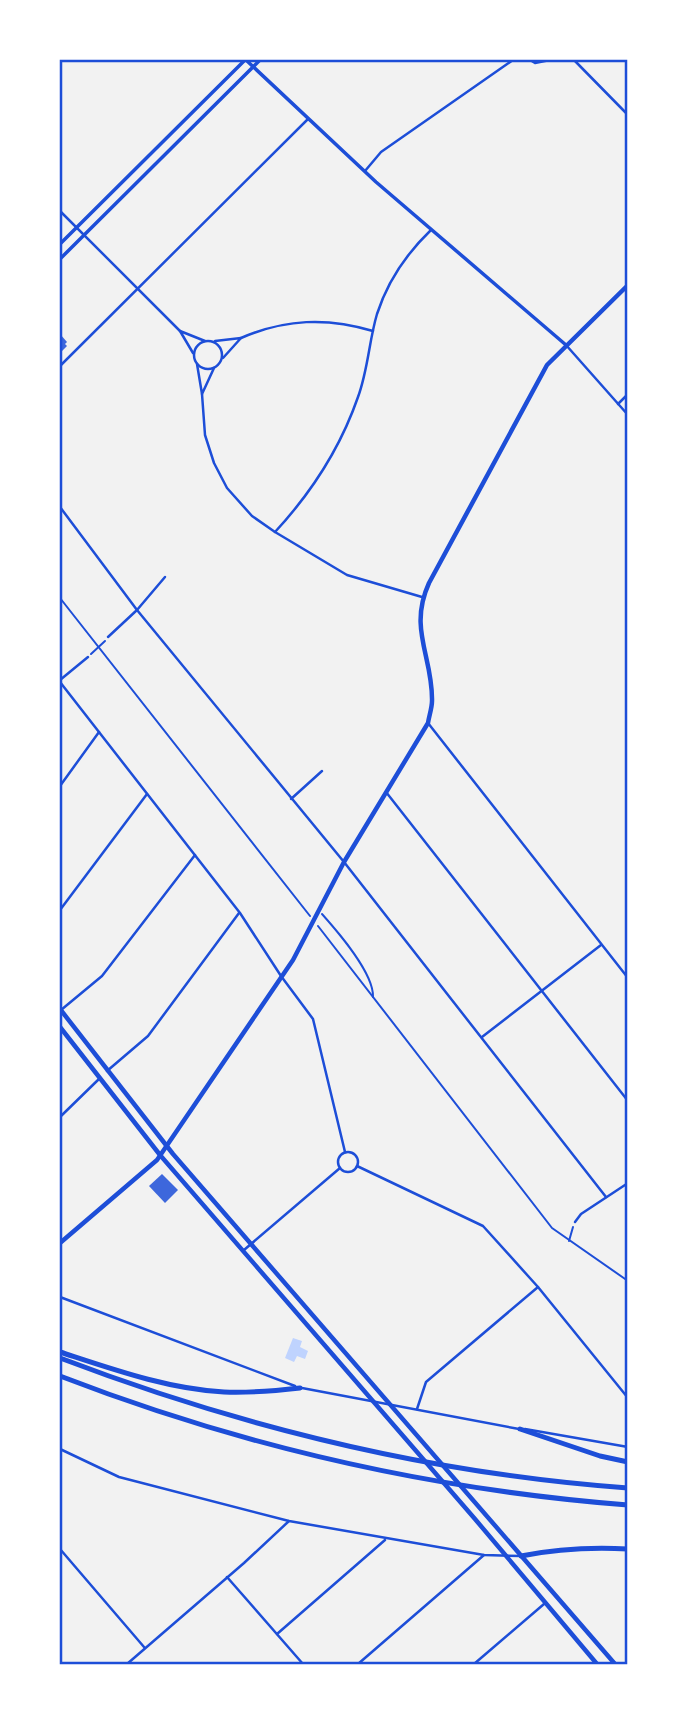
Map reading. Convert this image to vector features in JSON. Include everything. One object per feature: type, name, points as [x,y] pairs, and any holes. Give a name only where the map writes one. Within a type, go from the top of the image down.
[{"type":"highway","points":[[60,1352],[103,1366],[196,1389],[260,1393],[300,1388]]},
{"type":"highway","points":[[60,1358],[184,1401],[390,1455],[524,1478],[628,1488]]},
{"type":"highway","points":[[60,1376],[243,1436],[413,1476],[535,1496],[628,1505]]},
{"type":"highway","points":[[520,1429],[600,1456],[628,1462]]},
{"type":"highway","points":[[521,1556],[567,1549],[628,1549]]},
{"type":"main road","points":[[60,1243],[149,1168],[160,1155],[293,960],[344,862],[428,723],[432,701],[419,620],[422,597],[547,365],[628,285]]},
{"type":"main road","points":[[60,1009],[166,1146],[615,1664]]},
{"type":"main road","points":[[60,1027],[160,1155],[475,1519],[593,1663]]},
{"type":"street","points":[[60,244],[245,60],[276,86],[364,171],[566,345],[628,415]]},
{"type":"street","points":[[60,259],[260,60]]},
{"type":"street","points":[[364,171],[381,152],[513,60]]},
{"type":"street","points":[[531,60],[538,63],[550,60]]},
{"type":"street","points":[[574,60],[628,115]]},
{"type":"street","points":[[60,366],[308,119]]},
{"type":"street","points":[[60,211],[180,331],[197,364],[205,435],[214,463],[237,501],[252,516],[275,532],[347,575],[422,597]]},
{"type":"street","points":[[275,532],[316,483],[341,439],[359,394],[377,316],[390,282],[407,256],[431,230]]},
{"type":"street","points":[[180,331],[213,342],[241,338],[274,326],[310,321],[345,323],[373,331]]},
{"type":"street","points":[[202,394],[214,368],[241,338]]},
{"type":"street","points":[[193,354],[196,346],[205,341]]},
{"type":"street","points":[[213,342],[220,349],[221,360]]},
{"type":"street","points":[[197,364],[203,368],[214,368]]},
{"type":"street","points":[[618,404],[628,394]]},
{"type":"street","points":[[60,507],[136,610],[344,862],[606,1197]]},
{"type":"street","points":[[108,637],[165,577]]},
{"type":"street","points":[[88,657],[60,681],[240,913],[313,1019],[345,1152]]},
{"type":"street","points":[[428,723],[628,978]]},
{"type":"street","points":[[60,786],[99,732]]},
{"type":"street","points":[[290,799],[322,771]]},
{"type":"street","points":[[386,792],[628,1101]]},
{"type":"street","points":[[60,910],[147,794]]},
{"type":"street","points":[[60,1009],[102,976],[195,855]]},
{"type":"street","points":[[107,1071],[148,1036],[240,913]]},
{"type":"street","points":[[482,1037],[601,944]]},
{"type":"street","points":[[60,1117],[100,1078]]},
{"type":"street","points":[[345,1152],[355,1155],[357,1166]]},
{"type":"street","points":[[340,1168],[339,1157],[345,1152]]},
{"type":"street","points":[[340,1168],[350,1172],[357,1166]]},
{"type":"street","points":[[357,1166],[483,1226],[538,1287],[628,1398]]},
{"type":"street","points":[[243,1252],[340,1168]]},
{"type":"street","points":[[575,1222],[581,1214],[628,1183]]},
{"type":"street","points":[[417,1410],[426,1382],[538,1287]]},
{"type":"street","points":[[60,1297],[300,1388],[628,1447]]},
{"type":"street","points":[[60,1449],[119,1478],[289,1521],[484,1555],[521,1556]]},
{"type":"street","points":[[127,1664],[289,1521]]},
{"type":"street","points":[[277,1634],[386,1540]]},
{"type":"street","points":[[60,1549],[145,1649]]},
{"type":"street","points":[[358,1664],[484,1555]]},
{"type":"street","points":[[227,1577],[303,1664]]},
{"type":"street","points":[[474,1664],[544,1604]]},
{"type":"path","points":[[60,598],[305,910]]},
{"type":"path","points":[[88,657],[108,637]]},
{"type":"path","points":[[319,911],[371,981],[373,998]]},
{"type":"path","points":[[325,936],[552,1228],[628,1281]]},
{"type":"path","points":[[569,1242],[575,1222]]},
{"type":"water","points":[[293,1338],[302,1341],[300,1347],[308,1351],[305,1359],[297,1356],[294,1362],[285,1358]]},
{"type":"building","points":[[60,334],[67,346],[60,353]]},
{"type":"building","points":[[162,1174],[178,1190],[165,1203],[149,1186]]}]
